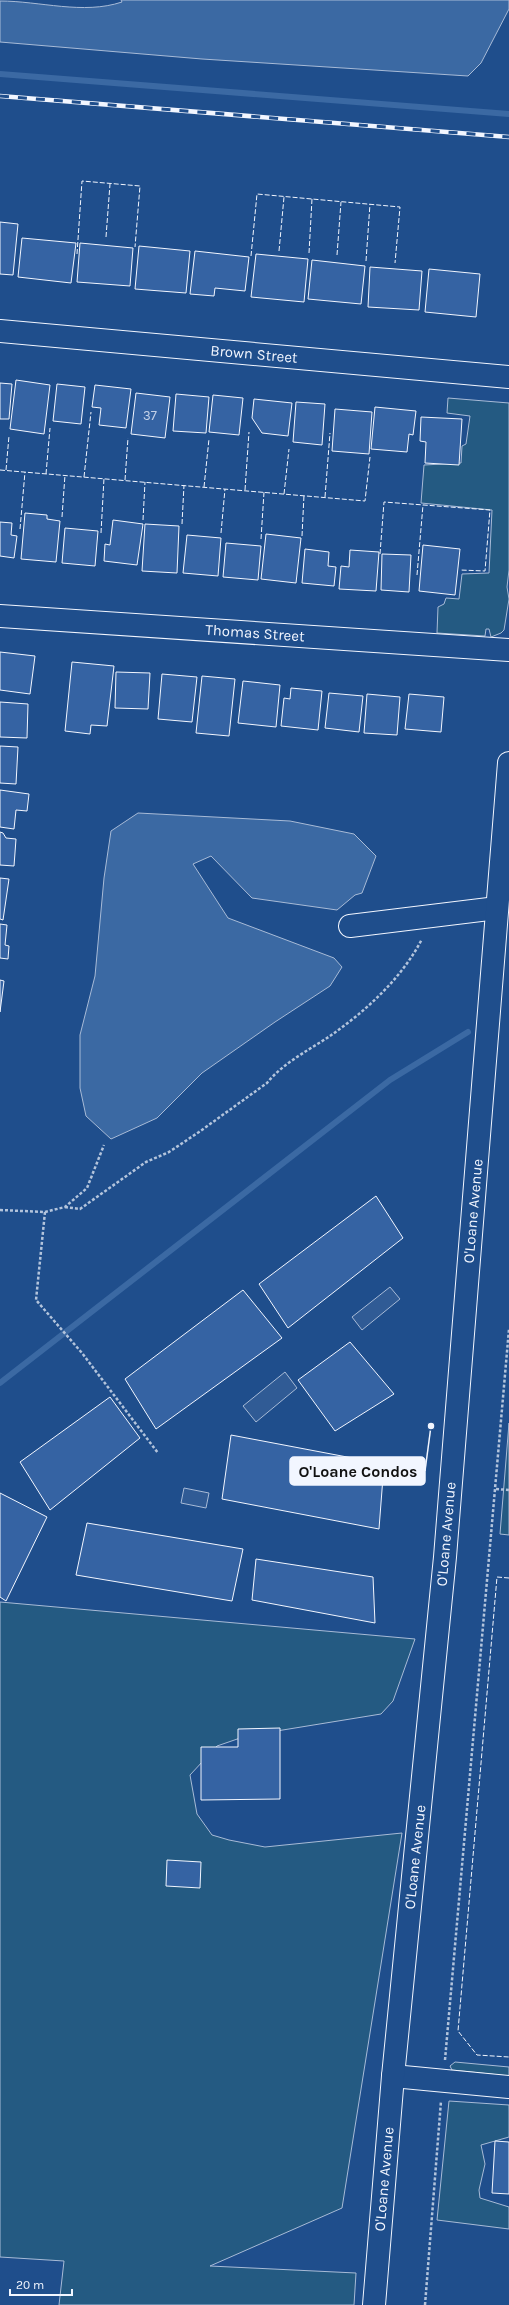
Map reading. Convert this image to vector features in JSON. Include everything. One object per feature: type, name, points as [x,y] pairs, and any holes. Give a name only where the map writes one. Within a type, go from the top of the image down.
[{"type":"street","name":"Brown Street","points":[[0,331],[509,377]]},
{"type":"street","name":"Thomas Street","points":[[0,616],[509,650]]},
{"type":"street","name":"O'Loane Avenue","points":[[374,2305],[393,2076],[445,1557],[509,763]]},
{"type":"street","points":[[350,926],[497,908]]},
{"type":"street","points":[[393,2076],[443,2079],[509,2087]]},
{"type":"path","points":[[0,1210],[45,1212],[65,1207],[80,1209],[146,1162],[169,1152],[268,1084],[276,1073],[340,1029],[382,993],[414,955],[433,916]]},
{"type":"path","points":[[65,1207],[88,1188],[104,1145]]},
{"type":"path","points":[[45,1212],[36,1300],[82,1353],[158,1453]]},
{"type":"path","points":[[425,2305],[443,2079],[509,1329]]},
{"type":"path","points":[[496,1489],[509,1490]]},
{"type":"shaded area","points":[[121,0],[509,0],[509,9],[481,63],[468,76],[202,59],[0,42],[0,1],[92,7],[107,6],[122,2]]},
{"type":"shaded area","points":[[448,398],[509,403],[509,570],[507,587],[509,599],[504,630],[501,633],[491,637],[489,629],[486,629],[485,636],[437,633],[438,607],[444,604],[446,598],[459,599],[462,574],[489,573],[492,510],[421,503],[424,465],[461,463],[462,446],[466,444],[470,416],[447,413]]},
{"type":"shaded area","points":[[138,813],[290,821],[354,834],[376,856],[362,893],[355,895],[337,910],[252,898],[211,856],[193,864],[228,918],[334,958],[342,967],[330,986],[202,1073],[157,1118],[111,1139],[86,1116],[80,1088],[80,1035],[95,976],[104,878],[111,831]]},
{"type":"shaded area","points":[[390,1287],[400,1299],[362,1330],[352,1317]]},
{"type":"shaded area","points":[[285,1372],[297,1388],[256,1422],[243,1406]]},
{"type":"shaded area","points":[[509,1423],[509,1535],[500,1534]]},
{"type":"shaded area","points":[[184,1488],[209,1493],[206,1508],[181,1503]]},
{"type":"shaded area","points":[[0,1602],[415,1639],[393,1701],[381,1714],[246,1736],[217,1746],[190,1775],[197,1814],[212,1835],[229,1840],[265,1847],[402,1833],[342,2208],[210,2266],[356,2273],[354,2305],[59,2305],[64,2261],[0,2257]]},
{"type":"shaded area","points":[[455,2062],[509,2067],[509,2076],[452,2070],[450,2066]]},
{"type":"shaded area","points":[[449,2101],[509,2105],[509,2137],[481,2145],[485,2164],[479,2190],[480,2198],[509,2207],[509,2229],[437,2220]]},
{"type":"building","points":[[0,222],[18,224],[13,275],[0,274]]},
{"type":"building","points":[[22,238],[76,243],[71,283],[18,277]]},
{"type":"building","points":[[80,243],[133,248],[130,286],[77,282]]},
{"type":"building","points":[[139,246],[190,251],[186,293],[135,289]]},
{"type":"building","points":[[195,251],[249,257],[245,291],[215,288],[214,296],[190,294]]},
{"type":"building","points":[[256,254],[308,259],[304,302],[251,297]]},
{"type":"building","points":[[312,260],[365,266],[361,304],[308,299]]},
{"type":"building","points":[[370,267],[422,271],[419,310],[368,307]]},
{"type":"building","points":[[429,269],[480,274],[476,317],[425,312]]},
{"type":"building","points":[[16,380],[50,385],[44,434],[10,429]]},
{"type":"building","points":[[0,383],[12,384],[9,419],[0,419]]},
{"type":"building","points":[[57,384],[85,387],[81,424],[53,421]]},
{"type":"building","points":[[95,385],[131,389],[126,428],[99,425],[101,408],[92,407]]},
{"type":"building","points":[[136,393],[170,397],[165,438],[131,434]]},
{"type":"building","points":[[176,394],[209,397],[206,433],[173,431]]},
{"type":"building","points":[[213,395],[243,398],[239,435],[209,432]]},
{"type":"building","points":[[254,399],[292,403],[288,436],[262,433],[252,418]]},
{"type":"building","points":[[296,402],[325,404],[322,445],[293,442]]},
{"type":"building","points":[[375,407],[416,411],[413,435],[409,434],[407,452],[371,449]]},
{"type":"building","points":[[335,409],[372,412],[369,454],[332,451]]},
{"type":"building","points":[[421,417],[462,419],[459,465],[425,463],[426,442],[420,441]]},
{"type":"building","points":[[25,513],[47,515],[47,519],[60,521],[56,562],[21,559]]},
{"type":"building","points":[[113,520],[143,524],[137,565],[104,561],[105,544],[110,545]]},
{"type":"building","points":[[0,522],[12,523],[11,535],[17,536],[14,558],[0,556]]},
{"type":"building","points":[[145,524],[179,526],[177,573],[142,571]]},
{"type":"building","points":[[65,528],[98,531],[95,566],[62,563]]},
{"type":"building","points":[[266,534],[301,538],[296,583],[261,579]]},
{"type":"building","points":[[187,535],[221,538],[218,576],[183,573]]},
{"type":"building","points":[[226,543],[261,546],[258,580],[223,577]]},
{"type":"building","points":[[423,545],[460,549],[455,595],[419,591]]},
{"type":"building","points":[[305,549],[329,552],[328,566],[336,567],[334,586],[302,583]]},
{"type":"building","points":[[350,550],[379,552],[376,591],[339,589],[341,566],[349,567]]},
{"type":"building","points":[[382,554],[411,555],[409,592],[381,590]]},
{"type":"building","points":[[0,652],[35,656],[30,694],[0,690]]},
{"type":"building","points":[[72,662],[114,666],[107,726],[91,725],[90,734],[65,731]]},
{"type":"building","points":[[116,672],[150,673],[148,709],[115,708]]},
{"type":"building","points":[[162,674],[197,677],[192,722],[158,719]]},
{"type":"building","points":[[202,676],[235,679],[229,736],[196,733]]},
{"type":"building","points":[[243,681],[280,685],[276,727],[238,723]]},
{"type":"building","points":[[291,688],[322,691],[318,730],[281,726],[284,698],[290,699]]},
{"type":"building","points":[[329,693],[363,696],[359,732],[325,728]]},
{"type":"building","points":[[367,694],[400,697],[397,735],[364,733]]},
{"type":"building","points":[[409,694],[444,697],[441,732],[405,729]]},
{"type":"building","points":[[0,702],[28,704],[27,738],[0,737]]},
{"type":"building","points":[[0,746],[18,747],[16,784],[0,783]]},
{"type":"building","points":[[0,790],[29,794],[27,811],[16,810],[14,829],[0,827]]},
{"type":"building","points":[[0,832],[3,833],[6,838],[16,839],[14,866],[0,865]]},
{"type":"building","points":[[0,878],[9,879],[3,920],[0,919]]},
{"type":"building","points":[[0,924],[7,925],[5,945],[9,946],[8,959],[0,958]]},
{"type":"building","points":[[0,980],[4,981],[0,1012]]},
{"type":"building","points":[[376,1196],[403,1238],[288,1328],[259,1284]]},
{"type":"building","points":[[243,1290],[282,1338],[156,1429],[125,1379]]},
{"type":"building","points":[[350,1342],[394,1394],[335,1431],[298,1380]]},
{"type":"building","points":[[110,1397],[140,1438],[50,1510],[20,1462]]},
{"type":"building","points":[[231,1435],[384,1464],[379,1529],[222,1499]]},
{"type":"building","points":[[0,1493],[47,1517],[6,1601],[0,1597]]},
{"type":"building","points":[[87,1523],[243,1549],[232,1601],[76,1575]]},
{"type":"building","points":[[256,1559],[373,1577],[375,1623],[252,1600]]},
{"type":"building","points":[[280,1728],[280,1799],[201,1800],[201,1747],[238,1747],[238,1729]]},
{"type":"building","points":[[167,1860],[201,1862],[200,1888],[166,1886]]},
{"type":"building","points":[[495,2141],[509,2142],[509,2194],[492,2193]]},
{"type":"waterway","points":[[0,74],[509,114]]},
{"type":"waterway","points":[[0,1383],[390,1080],[468,1032]]},
{"type":"railway","points":[[0,96],[509,137]]},
{"type":"fence","points":[[77,254],[82,181],[140,186],[135,247]]},
{"type":"fence","points":[[106,237],[110,184]]},
{"type":"fence","points":[[251,256],[257,194],[400,207],[395,263]]},
{"type":"fence","points":[[279,251],[284,197]]},
{"type":"fence","points":[[309,253],[312,199]]},
{"type":"fence","points":[[337,255],[341,202]]},
{"type":"fence","points":[[366,261],[370,204]]},
{"type":"fence","points":[[84,477],[91,412]]},
{"type":"fence","points":[[46,474],[50,428]]},
{"type":"fence","points":[[245,490],[249,432]]},
{"type":"fence","points":[[325,497],[330,433]]},
{"type":"fence","points":[[6,470],[9,436]]},
{"type":"fence","points":[[125,480],[128,438]]},
{"type":"fence","points":[[204,487],[209,439]]},
{"type":"fence","points":[[284,494],[289,449]]},
{"type":"fence","points":[[0,470],[365,501],[370,457]]},
{"type":"fence","points":[[20,529],[25,472]]},
{"type":"fence","points":[[62,517],[65,475]]},
{"type":"fence","points":[[101,533],[104,478]]},
{"type":"fence","points":[[143,520],[145,482]]},
{"type":"fence","points":[[182,524],[184,485]]},
{"type":"fence","points":[[221,533],[225,489]]},
{"type":"fence","points":[[261,539],[264,492]]},
{"type":"fence","points":[[302,536],[304,495]]},
{"type":"fence","points":[[380,554],[384,502],[490,510],[485,571],[460,570]]},
{"type":"fence","points":[[417,575],[423,505]]},
{"type":"fence","points":[[509,1578],[497,1577],[458,2031],[477,2055],[509,2057]]},
{"type":"place","name":"O'Loane Condos","points":[[431,1426]]}]
